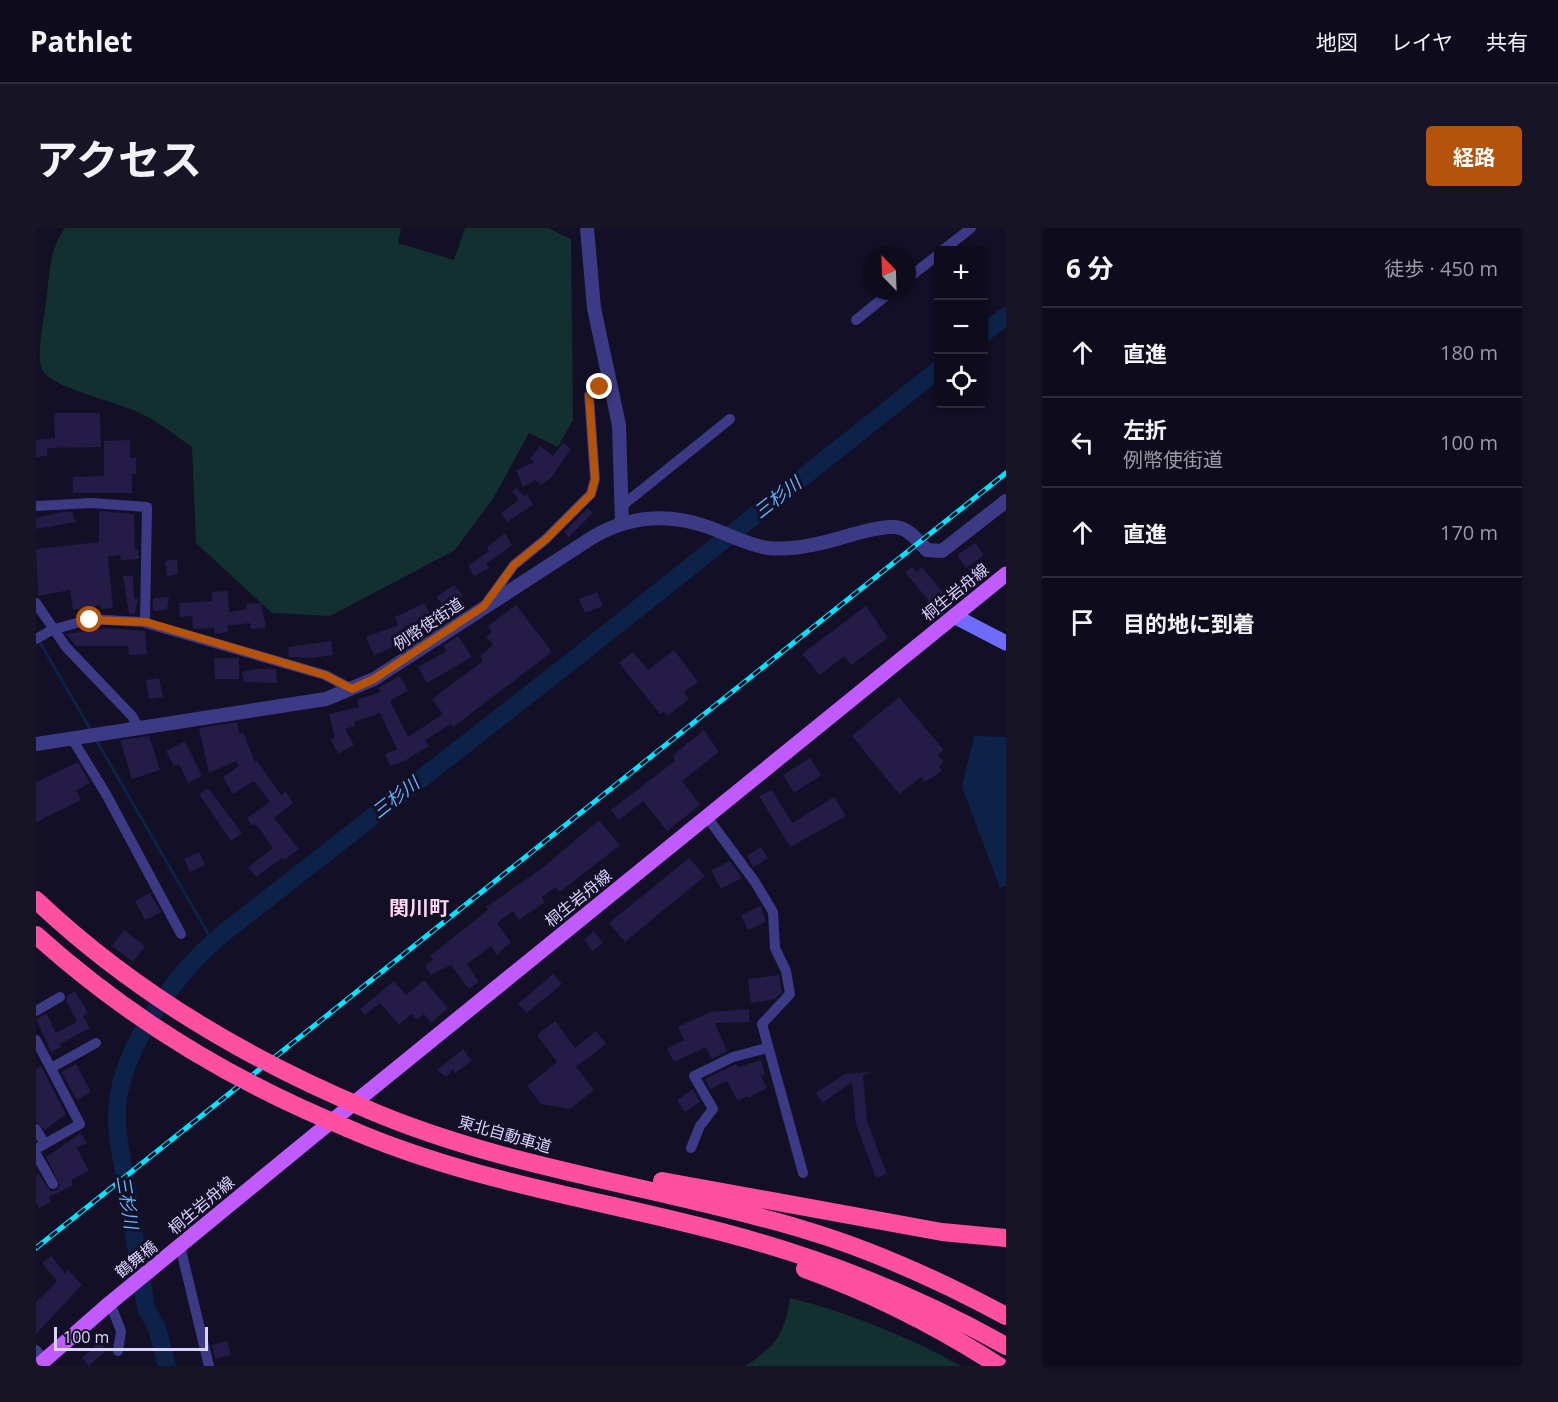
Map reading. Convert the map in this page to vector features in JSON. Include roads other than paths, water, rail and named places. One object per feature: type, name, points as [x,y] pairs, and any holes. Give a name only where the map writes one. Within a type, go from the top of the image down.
[{"type":"highway","name":"東北自動車道","points":[[36,900],[98,954],[182,1014],[279,1070],[369,1110],[426,1131],[538,1164],[804,1229],[927,1276],[1006,1316]]},
{"type":"highway","points":[[36,935],[82,973],[167,1035],[258,1088],[347,1128],[422,1156],[472,1171],[732,1235],[874,1281],[965,1323],[1006,1346]]},
{"type":"highway","points":[[538,1164],[628,1175],[942,1232],[1006,1238]]},
{"type":"highway","points":[[732,1235],[763,1255],[866,1292],[906,1312],[999,1366]]},
{"type":"main road","name":"桐生岩舟線","points":[[177,1249],[1006,574]]},
{"type":"main road","points":[[954,616],[1006,643]]},
{"type":"main road","name":"鶴舞橋","points":[[116,1299],[177,1249]]},
{"type":"main road","points":[[40,1358],[116,1299]]},
{"type":"street","points":[[587,228],[594,308],[618,425],[622,524]]},
{"type":"street","points":[[948,246],[971,228]]},
{"type":"street","points":[[916,272],[934,258]]},
{"type":"street","points":[[856,320],[881,300]]},
{"type":"street","points":[[484,606],[514,565],[546,539],[591,494],[595,479],[589,395],[610,383]]},
{"type":"street","points":[[623,505],[730,419]]},
{"type":"street","name":"例幣使街道","points":[[36,744],[106,731],[326,699],[374,679],[593,537],[622,524],[658,516],[708,527],[749,544],[769,548],[796,547],[881,527],[897,527],[907,531],[927,550],[942,551],[1006,501]]},
{"type":"street","points":[[36,506],[91,503],[147,507],[146,622]]},
{"type":"street","points":[[36,603],[50,631],[132,716],[138,727]]},
{"type":"street","points":[[36,639],[50,631],[90,620],[146,622],[325,675],[352,689]]},
{"type":"street","points":[[74,737],[181,934]]},
{"type":"street","points":[[707,817],[755,882],[774,917],[775,948],[786,971],[790,994],[762,1024],[803,1173]]},
{"type":"street","points":[[36,1011],[60,998]]},
{"type":"street","points":[[36,1040],[40,1056],[51,1068],[80,1124],[40,1147],[36,1129]]},
{"type":"street","points":[[51,1068],[96,1043]]},
{"type":"street","points":[[692,1148],[699,1126],[713,1109],[694,1076],[733,1057],[767,1048]]},
{"type":"street","points":[[36,1154],[53,1184]]},
{"type":"street","points":[[177,1249],[209,1366]]},
{"type":"street","points":[[116,1299],[121,1330],[118,1351]]},
{"type":"water","points":[[974,736],[1006,737],[1006,886],[1000,888],[962,787]]},
{"type":"waterway","name":"三杉川","points":[[988,330],[1006,316]]},
{"type":"waterway","name":"三杉川","points":[[167,1366],[157,1328],[146,1308],[119,1142],[117,1110],[123,1076],[132,1053],[158,1007],[173,986],[190,965],[225,932],[568,664],[934,373]]},
{"type":"waterway","points":[[38,639],[92,732]]},
{"type":"waterway","points":[[95,738],[213,942]]},
{"type":"railway","points":[[36,1248],[1006,473]]},
{"type":"district","name":"関川町","points":[[419,907]]}]
